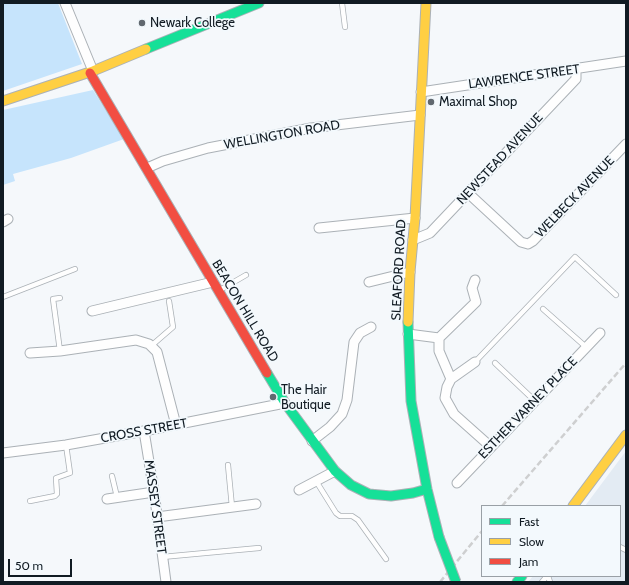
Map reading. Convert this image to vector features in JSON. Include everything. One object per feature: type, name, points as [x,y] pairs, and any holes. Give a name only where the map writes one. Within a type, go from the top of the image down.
[{"type":"street","points":[[65,3],[92,72]]},
{"type":"street","points":[[3,101],[92,72],[244,6],[259,3]]},
{"type":"street","name":"SLEAFORD ROAD","points":[[426,3],[415,218],[410,272],[408,334],[411,401],[427,489],[439,537],[456,582]]},
{"type":"street","name":"LAWRENCE STREET","points":[[421,92],[626,61]]},
{"type":"street","name":"NEWSTEAD AVENUE","points":[[413,240],[430,233],[576,79],[576,69]]},
{"type":"street","name":"BEACON HILL ROAD","points":[[92,72],[218,291],[285,403],[335,471],[351,485],[369,494],[391,496],[413,493],[427,489]]},
{"type":"street","name":"WELLINGTON ROAD","points":[[147,168],[163,161],[208,148],[304,129],[420,115]]},
{"type":"street","name":"WELBECK AVENUE","points":[[468,193],[521,242],[528,244],[533,241],[626,144]]},
{"type":"street","points":[[319,228],[415,218]]},
{"type":"street","points":[[369,282],[410,272]]},
{"type":"street","points":[[451,379],[439,351],[439,338],[476,302],[472,288],[475,280]]},
{"type":"street","points":[[92,311],[213,282]]},
{"type":"street","points":[[312,440],[330,427],[342,414],[347,400],[354,342],[360,333],[371,327]]},
{"type":"street","name":"ESTHER VARNEY PLACE","points":[[457,483],[600,333]]},
{"type":"street","points":[[408,334],[439,338]]},
{"type":"street","points":[[30,353],[60,351],[136,340],[149,344],[157,352],[176,425]]},
{"type":"street","points":[[475,362],[451,379],[447,387],[445,398],[454,414],[491,446]]},
{"type":"street","name":"CROSS STREET","points":[[3,452],[66,445],[285,403]]},
{"type":"street","name":"MASSEY STREET","points":[[144,431],[166,582]]},
{"type":"street","points":[[574,505],[626,435]]},
{"type":"street","points":[[299,490],[335,471]]},
{"type":"street","points":[[112,498],[154,492]]},
{"type":"street","points":[[157,516],[256,504]]},
{"type":"street","points":[[448,562],[460,576],[462,582]]},
{"type":"lane","points":[[342,3],[345,27]]},
{"type":"lane","points":[[475,362],[575,257],[616,295]]},
{"type":"lane","points":[[3,297],[76,269]]},
{"type":"lane","points":[[218,291],[246,275]]},
{"type":"lane","points":[[60,298],[53,299],[60,351]]},
{"type":"lane","points":[[151,346],[173,327],[169,301]]},
{"type":"lane","points":[[543,309],[586,347]]},
{"type":"lane","points":[[495,363],[535,401]]},
{"type":"lane","points":[[30,501],[55,496],[57,494],[56,478],[70,473],[66,445]]},
{"type":"lane","points":[[228,465],[232,507]]},
{"type":"lane","points":[[112,476],[112,498]]},
{"type":"lane","points":[[316,481],[336,513],[340,516],[352,516],[358,520],[386,559]]},
{"type":"lane","points":[[162,557],[259,548]]},
{"type":"shaded area","points":[[3,3],[58,3],[82,64],[3,91]]},
{"type":"shaded area","points":[[93,90],[124,139],[71,158],[13,174],[15,181],[3,185],[3,110]]},
{"type":"shaded area","points":[[626,451],[626,582],[528,582],[532,577],[621,577],[621,505],[586,505]]},
{"type":"railway","points":[[503,505],[626,363]]},
{"type":"railway","points":[[440,582],[481,532]]},
{"type":"traffic: fast","points":[[146,49],[259,3]]},
{"type":"traffic: fast","points":[[408,322],[411,401],[427,489],[439,537]]},
{"type":"traffic: fast","points":[[267,373],[285,403],[335,471],[351,485],[369,494],[391,496],[413,493],[427,489]]},
{"type":"traffic: fast","points":[[439,537],[456,582]]},
{"type":"traffic: fast","points":[[517,582],[521,577]]},
{"type":"traffic: slow","points":[[408,322],[426,3]]},
{"type":"traffic: slow","points":[[3,101],[93,71],[146,49]]},
{"type":"traffic: slow","points":[[574,505],[626,435]]},
{"type":"traffic: jam","points":[[90,73],[267,373]]},
{"type":"place","name":"Newark College","points":[[142,23]]},
{"type":"place","name":"Maximal Shop","points":[[431,102]]},
{"type":"place","name":"The Hair Boutique","points":[[273,397]]}]
